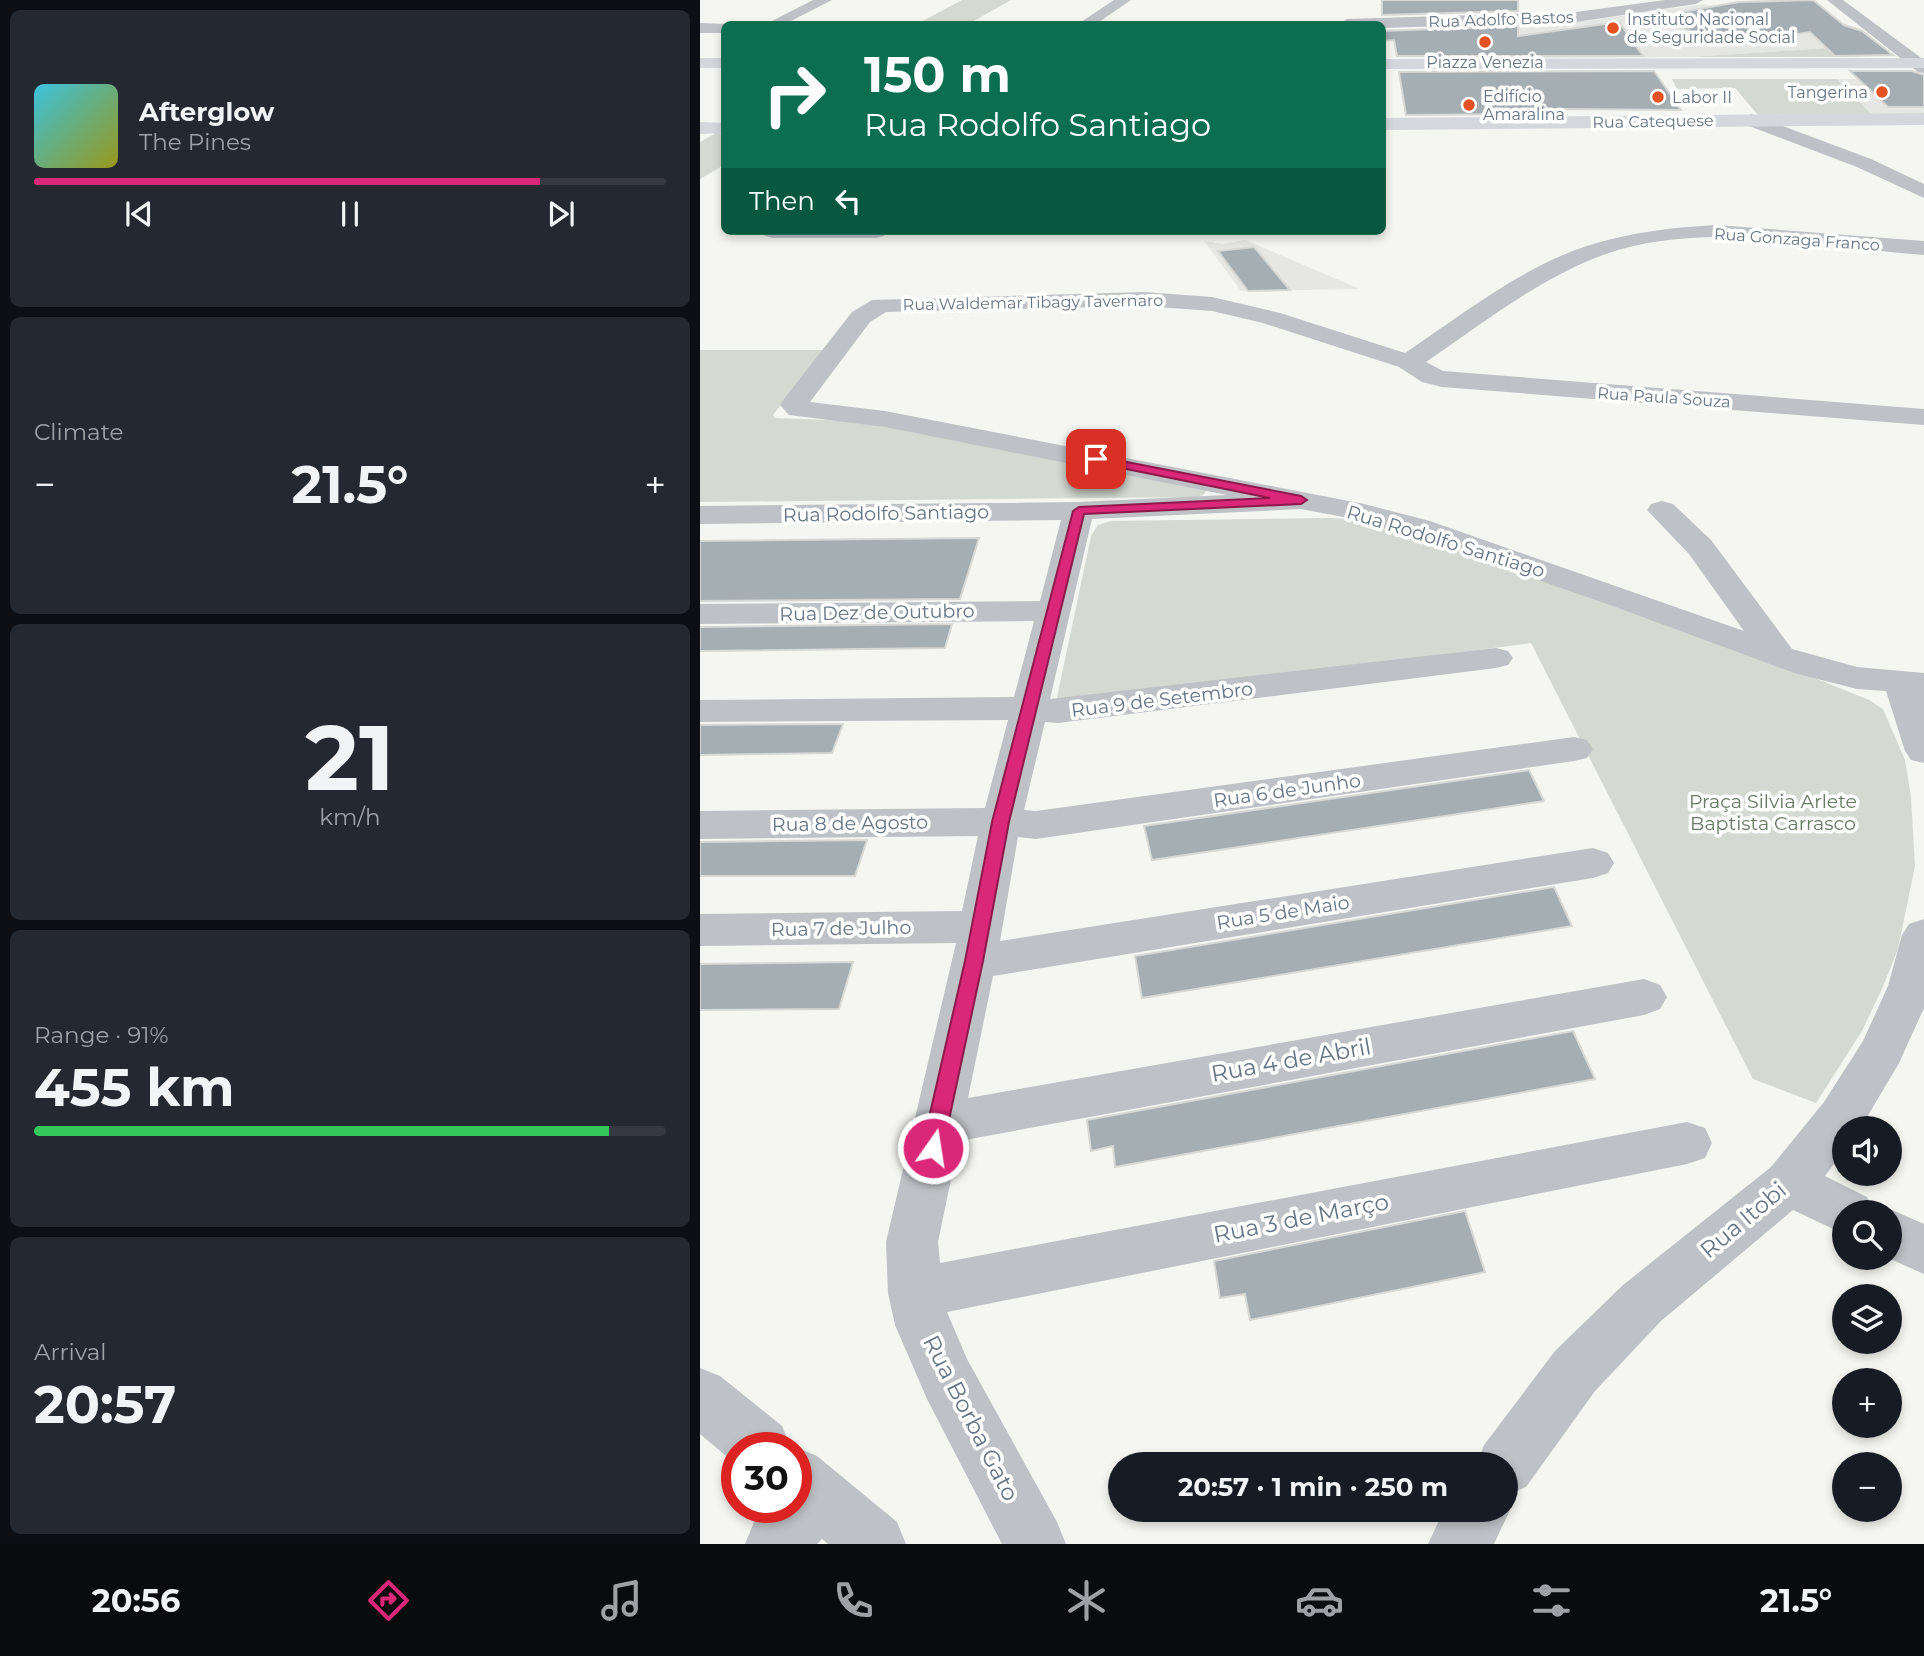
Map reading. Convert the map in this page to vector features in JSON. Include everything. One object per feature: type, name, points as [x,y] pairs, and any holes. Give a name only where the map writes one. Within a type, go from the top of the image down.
[{"type":"main road","points":[[700,63],[721,63]]},
{"type":"main road","points":[[1386,64],[1922,67]]},
{"type":"main road","points":[[1386,74],[1922,67]]},
{"type":"main road","points":[[700,74],[721,74]]},
{"type":"main road","name":"Rua Catequese","points":[[1386,124],[1924,119]]},
{"type":"main road","points":[[700,128],[721,128]]},
{"type":"street","points":[[780,21],[825,0]]},
{"type":"street","points":[[1092,21],[1124,0]]},
{"type":"street","name":"Rua Adolfo Bastos","points":[[1386,23],[1576,17],[1696,0]]},
{"type":"street","points":[[1834,0],[1922,67]]},
{"type":"street","points":[[1533,3],[1576,17]]},
{"type":"street","points":[[700,28],[721,28]]},
{"type":"street","points":[[1878,33],[1898,32]]},
{"type":"street","points":[[1751,120],[1864,163],[1924,192]]},
{"type":"street","name":"Rua Gonzaga Franco","points":[[1408,362],[1567,262],[1623,242],[1664,235],[1728,232],[1924,248]]},
{"type":"street","name":"Rua Waldemar Tibagy Tavernaro","points":[[1301,500],[979,436],[885,419],[799,409],[794,405],[861,317],[874,308],[893,304],[1181,300],[1271,318],[1408,362]]},
{"type":"street","name":"Rua Paula Souza","points":[[1408,362],[1431,376],[1442,379],[1924,417]]},
{"type":"street","name":"Rua Rodolfo Santiago","points":[[700,515],[1079,511],[1301,500],[1353,510],[1419,528],[1622,598],[1781,658],[1833,673],[1912,683]]},
{"type":"street","points":[[1662,510],[1700,547],[1781,658]]},
{"type":"street","name":"Rua Borba Gato","points":[[1035,1544],[947,1379],[923,1325],[915,1293],[912,1242],[978,944],[1001,822],[1079,511]]},
{"type":"street","name":"Rua Dez de Outubro","points":[[700,614],[1053,611]]},
{"type":"street","name":"Rua 9 de Setembro","points":[[700,710],[1030,708],[1058,712],[1496,658]]},
{"type":"street","points":[[1912,683],[1924,751]]},
{"type":"street","name":"Rua 6 de Junho","points":[[1001,822],[1036,825],[1574,749]]},
{"type":"street","name":"Rua 8 de Agosto","points":[[700,825],[1001,822]]},
{"type":"street","name":"Rua 5 de Maio","points":[[978,944],[1593,863]]},
{"type":"street","name":"Rua 7 de Julho","points":[[700,930],[978,944]]},
{"type":"street","name":"Rua Itobi","points":[[1515,1452],[1575,1371],[1642,1303],[1789,1183],[1841,1116],[1882,1050],[1911,986],[1924,935]]},
{"type":"street","name":"Rua 4 de Abril","points":[[938,1124],[1644,997]]},
{"type":"street","name":"Rua 3 de Março","points":[[915,1293],[1687,1143]]},
{"type":"street","points":[[1789,1183],[1832,1204]]},
{"type":"street","points":[[1902,1239],[1924,1250]]},
{"type":"street","points":[[700,1396],[743,1432]]},
{"type":"street","points":[[812,1491],[875,1544]]},
{"type":"street","points":[[1459,1544],[1472,1522]]},
{"type":"street","points":[[776,1544],[787,1523]]},
{"type":"shaded area","points":[[1705,4],[1809,34],[1864,33],[1889,54],[1855,57],[1845,47],[1688,57],[1521,58],[1489,25],[1584,21]]},
{"type":"shaded area","points":[[1837,79],[1905,79],[1924,82],[1924,113],[1871,114]]},
{"type":"shaded area","points":[[1245,240],[1360,289],[1241,291],[1204,241],[1223,244]]},
{"type":"green space","points":[[962,0],[1011,0],[974,21],[923,21]]},
{"type":"green space","points":[[1845,47],[1855,57],[1688,57]]},
{"type":"green space","points":[[1672,79],[1837,79],[1871,114],[1758,115],[1735,88],[1677,89]]},
{"type":"green space","points":[[716,133],[721,134],[721,167],[700,179],[700,142]]},
{"type":"green space","points":[[700,350],[823,350],[773,415],[775,418],[856,421],[1207,490],[1197,497],[700,502]]},
{"type":"green space","name":"Praça Silvia Arlete Baptista Carrasco","points":[[1347,519],[1388,529],[1524,574],[1812,677],[1869,700],[1883,709],[1905,760],[1911,797],[1915,866],[1898,949],[1882,989],[1862,1031],[1816,1103],[1753,1079],[1531,643],[1060,705],[1056,702],[1091,536],[1098,525],[1111,521]]},
{"type":"building","points":[[1382,0],[1518,0],[1518,11],[1382,15]]},
{"type":"building","points":[[1813,0],[1844,25],[1862,31],[1893,55],[1835,56],[1810,32],[1726,45],[1653,17],[1739,2]]},
{"type":"building","points":[[1619,22],[1643,56],[1397,56],[1394,40],[1386,41],[1386,31],[1518,26],[1518,36]]},
{"type":"building","points":[[1654,71],[1681,110],[1565,109],[1517,111],[1519,114],[1406,115],[1399,72]]},
{"type":"building","points":[[1850,71],[1912,71],[1924,75],[1924,107],[1888,107]]},
{"type":"building","points":[[1254,247],[1290,290],[1248,291],[1218,251]]},
{"type":"building","points":[[979,538],[960,599],[700,601],[700,541]]},
{"type":"building","points":[[952,624],[945,648],[700,651],[700,627]]},
{"type":"building","points":[[843,724],[832,753],[700,755],[700,725]]},
{"type":"building","points":[[1529,770],[1544,801],[1152,860],[1144,826]]},
{"type":"building","points":[[867,840],[855,876],[700,876],[700,842]]},
{"type":"building","points":[[1554,887],[1572,926],[1142,998],[1135,956]]},
{"type":"building","points":[[853,962],[839,1009],[700,1010],[700,964]]},
{"type":"building","points":[[1573,1031],[1595,1079],[1115,1167],[1113,1146],[1091,1151],[1087,1120]]},
{"type":"building","points":[[1465,1211],[1485,1272],[1250,1320],[1245,1294],[1220,1298],[1214,1261]]},
{"type":"place","name":"Instituto Nacional de Seguridade Social","points":[[1613,28]]},
{"type":"place","name":"Piazza Venezia","points":[[1485,42]]},
{"type":"place","name":"Tangerina","points":[[1882,92]]},
{"type":"place","name":"Labor II","points":[[1658,97]]},
{"type":"place","name":"Edifício Amaralina","points":[[1469,105]]},
{"type":"route","points":[[933,1148],[1001,822],[1079,511],[1301,500],[1096,459]]}]
